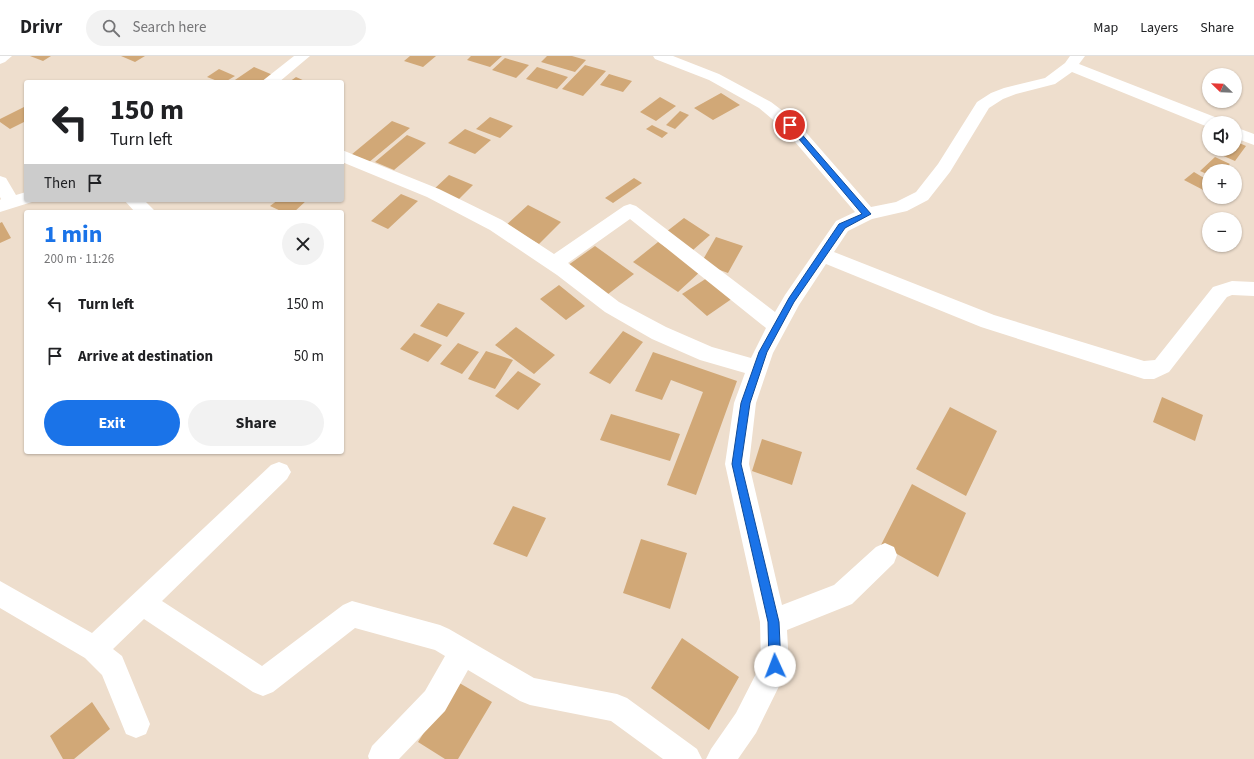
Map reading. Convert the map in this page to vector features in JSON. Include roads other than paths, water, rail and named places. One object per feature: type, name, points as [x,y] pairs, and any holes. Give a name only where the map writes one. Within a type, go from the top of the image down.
[{"type":"street","points":[[0,59],[5,56]]},
{"type":"street","points":[[272,80],[303,56]]},
{"type":"street","points":[[660,56],[714,77],[765,105],[790,125],[867,214]]},
{"type":"street","points":[[730,756],[775,666],[773,622],[737,464],[745,403],[763,352],[792,300],[842,226],[867,214],[901,207],[922,196],[944,168],[983,105],[997,96],[1010,91],[1050,81],[1074,61],[1202,118]]},
{"type":"street","points":[[1242,135],[1254,140]]},
{"type":"street","points":[[344,157],[433,193],[496,224],[555,263],[612,307],[659,333],[707,354],[757,368]]},
{"type":"street","points":[[0,182],[13,202]]},
{"type":"street","points":[[135,202],[145,210]]},
{"type":"street","points":[[555,263],[630,210],[778,326]]},
{"type":"street","points":[[823,255],[988,322],[1144,370],[1154,370],[1162,366],[1220,292],[1232,288],[1254,289]]},
{"type":"street","points":[[94,649],[279,472]]},
{"type":"street","points":[[773,622],[843,595],[885,555]]},
{"type":"street","points":[[0,594],[94,649],[112,666],[136,724]]},
{"type":"street","points":[[142,603],[262,682],[352,614],[440,638],[530,691],[617,708],[687,759]]},
{"type":"street","points":[[382,756],[435,701],[463,652]]}]
